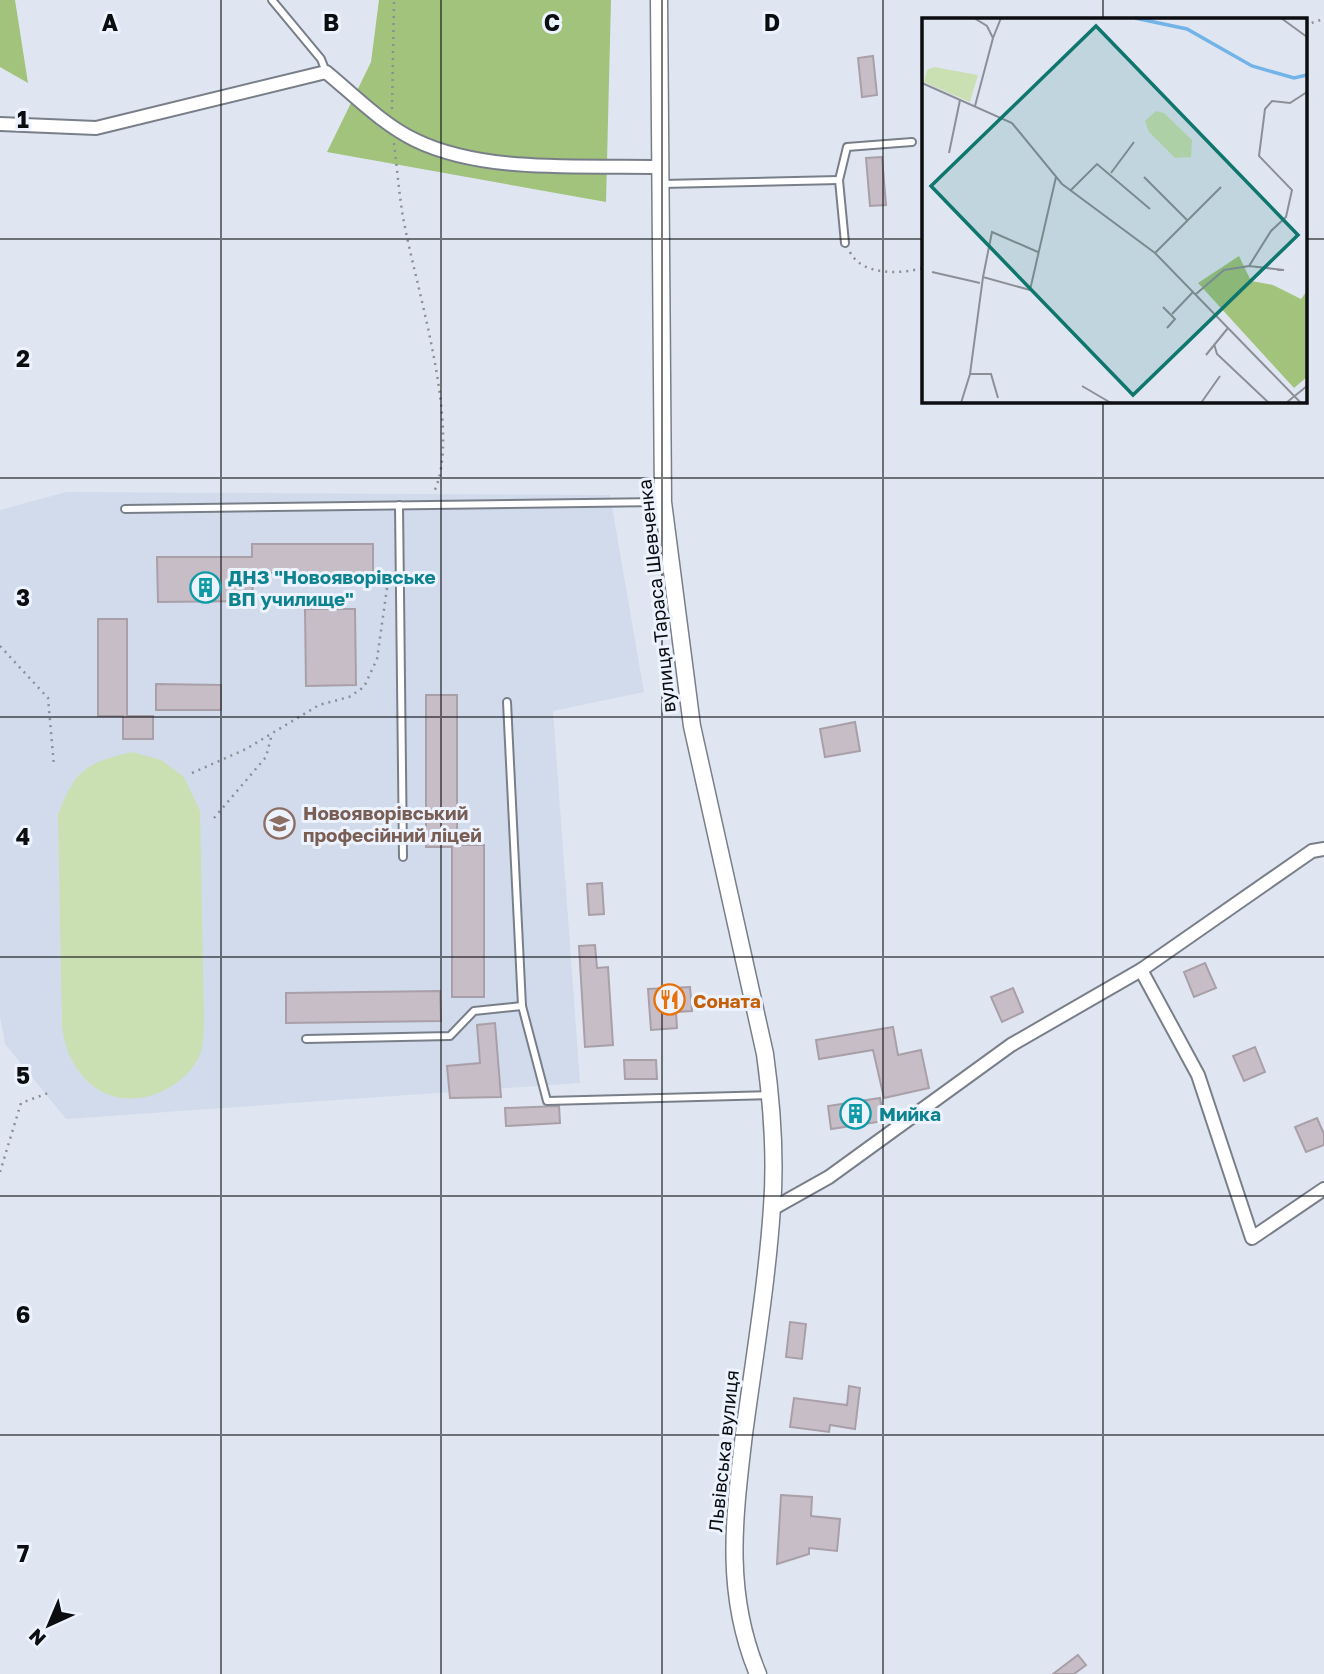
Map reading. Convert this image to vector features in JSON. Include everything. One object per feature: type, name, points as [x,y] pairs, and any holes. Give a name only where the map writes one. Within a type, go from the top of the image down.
[{"type":"street","name":"вулиця Тараса Шевченка","points":[[659,0],[663,502],[691,726],[765,1054],[771,1095],[774,1154],[772,1209]]},
{"type":"street","points":[[0,124],[96,128],[326,72],[391,126],[434,148],[472,159],[659,167]]},
{"type":"street","points":[[772,1209],[829,1177],[1011,1045],[1141,970],[1312,851],[1324,849]]},
{"type":"street","points":[[1141,970],[1198,1074],[1252,1238],[1324,1189]]},
{"type":"street","name":"Львівська вулиця","points":[[758,1674],[747,1647],[737,1607],[733,1523],[772,1209]]},
{"type":"lane","points":[[272,0],[321,59],[326,72]]},
{"type":"lane","points":[[845,243],[839,180],[847,147],[912,142]]},
{"type":"lane","points":[[659,184],[839,180]]},
{"type":"lane","points":[[125,509],[663,502]]},
{"type":"lane","points":[[399,505],[403,857]]},
{"type":"lane","points":[[507,702],[523,1006],[547,1101],[771,1095]]},
{"type":"lane","points":[[306,1039],[450,1035],[474,1011],[523,1006]]},
{"type":"path","points":[[394,0],[391,126],[403,217],[440,386],[442,464],[432,496],[420,505]]},
{"type":"path","points":[[1306,25],[1324,19]]},
{"type":"path","points":[[845,243],[852,257],[865,267],[888,272],[922,268]]},
{"type":"path","points":[[192,773],[246,750],[319,705],[349,697],[364,687],[377,659],[389,579]]},
{"type":"path","points":[[0,646],[48,698],[54,766]]},
{"type":"path","points":[[214,818],[266,757],[272,734]]},
{"type":"path","points":[[0,1172],[21,1103],[51,1093]]},
{"type":"shaded area","name":"Новояворівський професійний ліцей","points":[[66,492],[610,495],[644,692],[553,711],[580,1083],[66,1119],[5,1044],[0,1016],[0,510]]},
{"type":"green space","points":[[0,0],[15,0],[28,83],[0,67]]},
{"type":"green space","points":[[379,0],[611,0],[606,202],[327,152],[371,62]]},
{"type":"green space","points":[[132,752],[161,760],[184,777],[200,811],[204,1022],[201,1050],[194,1066],[185,1076],[163,1091],[144,1097],[126,1098],[110,1095],[82,1076],[66,1044],[62,1025],[58,815],[70,788],[84,771],[103,760]]},
{"type":"building","points":[[873,56],[877,95],[862,97],[858,58]]},
{"type":"building","points":[[882,157],[886,205],[870,206],[866,158]]},
{"type":"building","points":[[252,544],[373,544],[373,573],[252,573],[253,601],[158,602],[157,557],[252,557]]},
{"type":"building","name":"ДНЗ \"Новояворівське ВП училище\"","points":[[305,609],[355,609],[356,685],[306,686]]},
{"type":"building","points":[[98,619],[127,619],[127,716],[153,716],[153,739],[123,739],[123,716],[98,716]]},
{"type":"building","points":[[156,684],[221,685],[221,710],[156,710]]},
{"type":"building","points":[[426,695],[457,695],[457,845],[484,845],[484,997],[452,997],[452,847],[426,847]]},
{"type":"building","points":[[855,722],[860,751],[825,757],[820,729]]},
{"type":"building","points":[[602,883],[604,914],[589,915],[587,884]]},
{"type":"building","points":[[595,945],[597,968],[608,967],[613,1045],[585,1047],[579,946]]},
{"type":"building","points":[[1205,963],[1216,988],[1194,997],[1184,972]]},
{"type":"building","name":"Соната","points":[[690,987],[692,1011],[676,1012],[677,1028],[651,1030],[648,989]]},
{"type":"building","points":[[1013,988],[1023,1012],[1002,1022],[991,997]]},
{"type":"building","points":[[440,991],[441,1021],[286,1023],[286,993]]},
{"type":"building","points":[[495,1023],[501,1097],[450,1098],[447,1066],[480,1063],[477,1025]]},
{"type":"building","points":[[893,1027],[898,1055],[921,1050],[929,1088],[884,1098],[873,1050],[819,1059],[816,1040]]},
{"type":"building","points":[[1255,1047],[1265,1072],[1244,1081],[1233,1056]]},
{"type":"building","points":[[624,1060],[656,1060],[657,1079],[625,1079]]},
{"type":"building","name":"Мийка","points":[[880,1098],[884,1121],[831,1129],[828,1106]]},
{"type":"building","points":[[559,1106],[560,1123],[506,1126],[505,1108]]},
{"type":"building","points":[[1317,1118],[1324,1134],[1324,1145],[1306,1152],[1295,1127]]},
{"type":"building","points":[[790,1322],[806,1324],[802,1359],[786,1357]]},
{"type":"building","points":[[849,1386],[860,1388],[855,1429],[830,1425],[829,1432],[790,1427],[794,1398],[847,1405]]},
{"type":"building","points":[[781,1495],[812,1497],[811,1516],[840,1519],[837,1551],[809,1548],[809,1554],[777,1564]]},
{"type":"building","points":[[1078,1655],[1086,1665],[1074,1674],[1053,1674]]},
{"type":"place","name":"ДНЗ \"Новояворівське ВП училище\"","points":[[205,587]]},
{"type":"place","name":"Новояворівський професійний ліцей","points":[[280,823]]},
{"type":"place","name":"Соната","points":[[670,1000]]},
{"type":"place","name":"Мийка","points":[[856,1113]]}]
